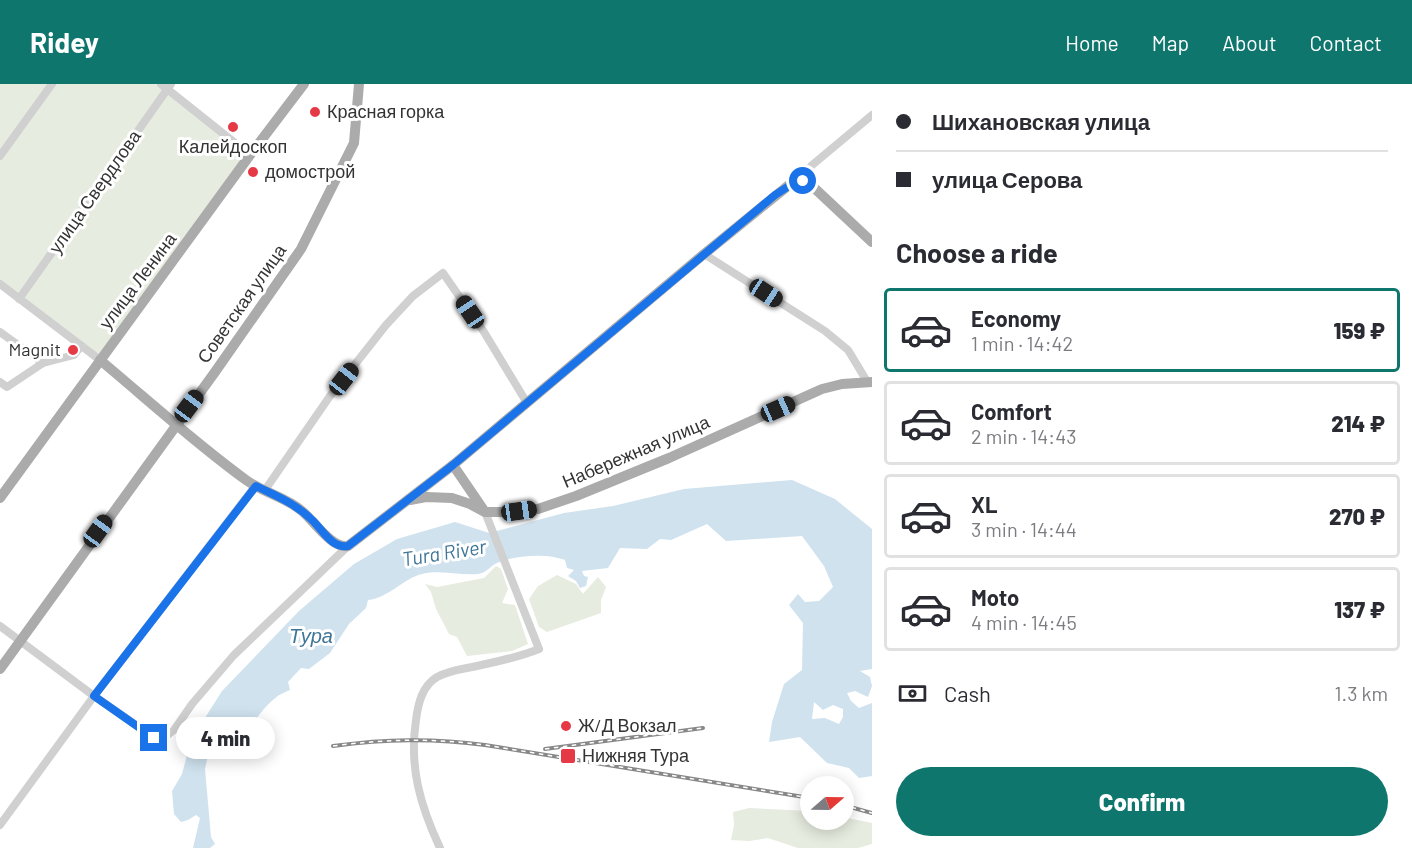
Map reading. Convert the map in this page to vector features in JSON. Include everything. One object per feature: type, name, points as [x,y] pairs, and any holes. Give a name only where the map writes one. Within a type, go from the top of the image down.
[{"type":"main road","name":"улица Ленина","points":[[0,498],[304,84]]},
{"type":"main road","name":"Советская улица","points":[[0,669],[301,249],[354,143],[359,84]]},
{"type":"main road","points":[[100,360],[199,443],[260,488],[282,497],[300,509],[333,543],[341,547],[348,546],[453,465],[782,190],[800,181],[813,186],[872,242]]},
{"type":"main road","name":"Набережная улица","points":[[407,501],[426,496],[452,498],[470,504],[487,516],[556,503],[658,463],[822,389],[842,384],[870,382]]},
{"type":"main road","points":[[453,465],[487,516]]},
{"type":"street","points":[[0,156],[52,84]]},
{"type":"street","points":[[166,86],[250,155]]},
{"type":"street","name":"улица Свердлова","points":[[19,299],[166,86]]},
{"type":"street","points":[[800,181],[811,166],[872,115]]},
{"type":"street","points":[[704,254],[825,331],[848,350],[870,382]]},
{"type":"street","points":[[0,825],[94,696],[260,488],[386,325],[413,296],[443,273],[484,332],[527,403]]},
{"type":"street","points":[[0,284],[100,360]]},
{"type":"street","points":[[0,332],[43,363]]},
{"type":"street","points":[[0,382],[7,387],[43,363],[74,355],[81,346]]},
{"type":"street","points":[[440,848],[416,783],[413,766],[413,739],[418,703],[424,690],[435,678],[452,671],[516,658],[539,649],[487,516]]},
{"type":"street","points":[[0,626],[154,738],[164,738],[174,730],[192,704],[234,655],[348,546]]},
{"type":"shaded area","points":[[0,84],[161,84],[250,155],[100,360],[0,284]]},
{"type":"shaded area","points":[[496,566],[501,569],[508,589],[502,603],[515,605],[528,644],[512,651],[467,656],[457,637],[449,634],[436,609],[431,592],[425,584],[437,587],[484,578]]},
{"type":"shaded area","points":[[557,575],[576,584],[583,594],[598,577],[606,587],[601,600],[601,613],[547,632],[539,627],[529,599],[538,586]]},
{"type":"shaded area","points":[[749,808],[800,811],[800,830],[854,830],[854,819],[872,823],[872,844],[858,848],[798,848],[768,838],[749,841],[731,840],[734,825],[733,812]]},
{"type":"water","points":[[792,480],[835,499],[872,529],[872,669],[860,671],[870,677],[872,686],[868,697],[855,691],[847,693],[851,701],[859,708],[872,703],[872,776],[859,778],[849,768],[827,763],[800,737],[769,742],[772,722],[784,684],[802,670],[803,623],[789,605],[798,594],[805,602],[819,601],[833,587],[824,566],[802,536],[726,541],[707,524],[671,540],[660,539],[647,549],[620,548],[608,568],[582,571],[584,576],[588,577],[586,586],[580,588],[576,581],[568,576],[574,570],[567,568],[565,560],[549,556],[531,556],[504,560],[478,574],[435,572],[422,574],[376,599],[368,600],[366,608],[349,624],[330,653],[309,669],[301,668],[288,682],[290,690],[278,696],[263,710],[241,745],[221,755],[219,744],[221,739],[212,737],[205,769],[211,837],[215,844],[210,848],[193,848],[200,818],[196,815],[181,822],[174,814],[172,791],[182,774],[191,740],[222,691],[299,611],[354,564],[397,539],[455,522],[489,533],[564,513],[613,506],[684,489]],"holes":[[[814,702],[823,710],[833,705],[843,709],[843,717],[839,724],[825,718],[812,719]]]},
{"type":"railway","points":[[545,749],[703,728]]},
{"type":"railway","points":[[333,746],[409,740],[485,745],[800,796]]},
{"type":"railway","points":[[854,808],[872,813]]},
{"type":"place","name":"Красная горка","points":[[315,112]]},
{"type":"place","name":"Калейдоскоп","points":[[233,127]]},
{"type":"place","name":"домострой","points":[[253,172]]},
{"type":"place","name":"Magnit","points":[[73,350]]},
{"type":"place","name":"Ж/Д Вокзал","points":[[566,726]]},
{"type":"place","name":"Нижняя Тура","points":[[568,756]]},
{"type":"route","points":[[154,738],[94,696],[256,486],[294,504],[333,543],[341,547],[348,546],[453,465],[775,195],[795,182],[803,181]]},
{"type":"water label","name":"Tura River","points":[[444,553]]},
{"type":"water label","name":"Тура","points":[[311,636]]}]
